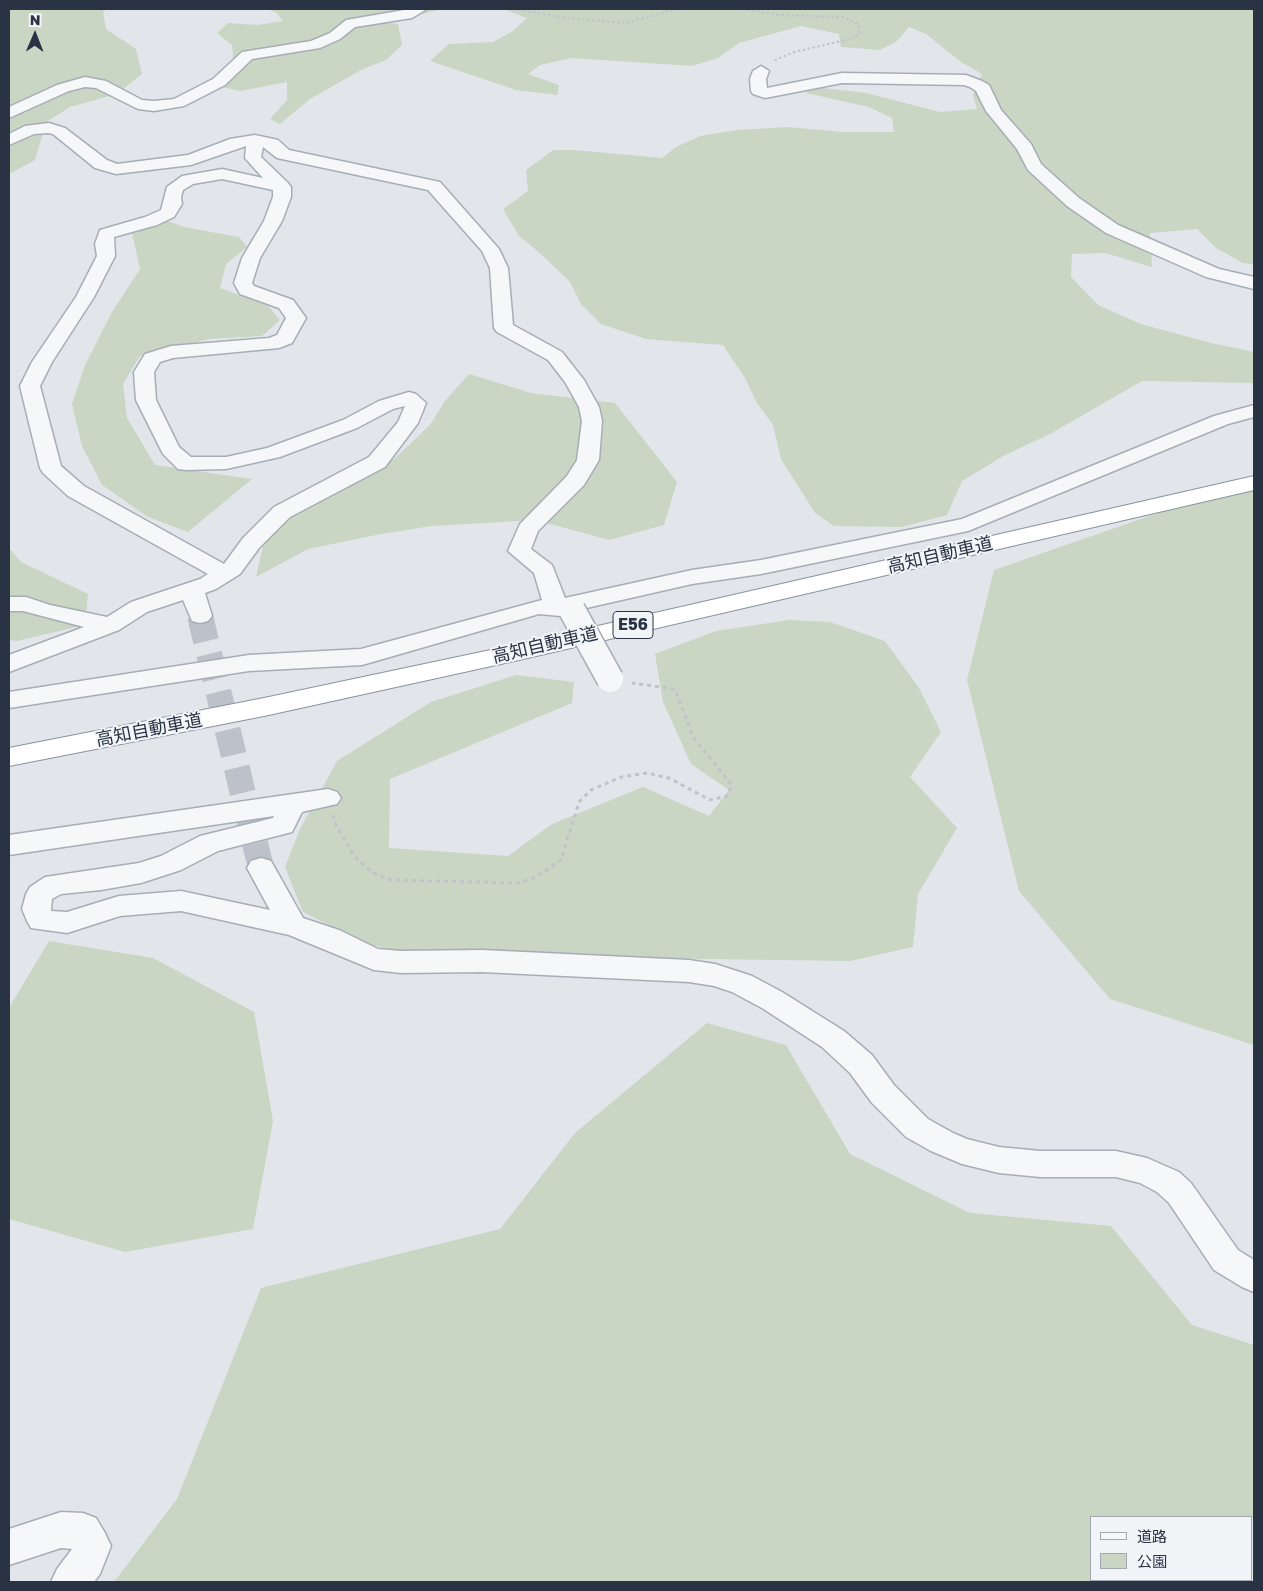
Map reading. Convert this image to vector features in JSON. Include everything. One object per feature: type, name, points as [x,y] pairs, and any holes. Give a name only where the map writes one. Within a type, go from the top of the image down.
[{"type":"highway","name":"高知自動車道","points":[[9,743],[253,696],[640,613],[1254,472]]},
{"type":"highway","name":"高知自動車道","points":[[9,757],[264,707],[519,652],[1254,483]]},
{"type":"street","points":[[9,113],[63,88],[85,82],[100,84],[138,104],[154,106],[178,103],[219,82],[247,55],[314,45],[335,36],[351,23],[412,14],[420,9]]},
{"type":"street","points":[[761,71],[758,78],[759,91],[764,93],[842,78],[966,80],[976,84],[983,88],[994,111],[1025,148],[1034,166],[1073,202],[1112,230],[1213,273],[1254,283]]},
{"type":"street","points":[[9,140],[31,129],[49,128],[59,131],[94,161],[109,168],[130,169],[191,160],[236,143],[255,140],[272,144],[283,154],[434,186],[490,249],[499,268],[504,328],[555,356],[574,380],[589,407],[592,421],[588,460],[576,480],[528,528],[519,551],[544,570],[564,608],[610,679]]},
{"type":"street","points":[[9,664],[111,624],[139,607],[208,584],[225,574],[232,569],[251,543],[282,512],[377,462],[408,423],[416,403],[410,398],[394,402],[350,424],[273,453],[226,463],[186,464],[170,450],[146,400],[144,372],[152,358],[171,352],[272,344],[285,339],[296,318],[286,304],[247,290],[243,283],[250,258],[273,221],[282,197],[282,187],[253,158],[255,140]]},
{"type":"street","points":[[225,574],[76,491],[51,468],[30,386],[42,362],[85,296],[106,256],[104,244],[106,234],[151,221],[168,213],[173,204],[172,198],[176,187],[188,180],[222,174],[282,187]]},
{"type":"street","points":[[9,391],[30,386]]},
{"type":"street","points":[[9,700],[249,663],[362,657],[538,607],[564,608],[692,577],[761,567],[968,524],[1221,420],[1254,411]]},
{"type":"street","points":[[192,590],[200,616]]},
{"type":"street","points":[[9,604],[26,604],[44,611],[111,624]]},
{"type":"street","points":[[9,845],[328,798]]},
{"type":"street","points":[[292,804],[283,825],[210,843],[170,864],[141,873],[101,880],[55,884],[40,894],[36,909],[41,921],[67,923],[119,906],[180,901],[293,925],[329,938],[374,959],[401,962],[482,961],[689,971],[715,975],[742,984],[772,1000],[833,1039],[861,1064],[883,1094],[917,1128],[942,1142],[962,1150],[999,1160],[1040,1164],[1116,1164],[1147,1171],[1168,1182],[1180,1193],[1226,1260],[1254,1277]]},
{"type":"street","points":[[261,868],[293,925]]},
{"type":"street","points":[[9,1546],[61,1530],[83,1531],[92,1546],[87,1561],[70,1582]]},
{"type":"path","points":[[513,9],[574,19],[627,23],[677,9]]},
{"type":"path","points":[[742,9],[781,15],[842,17],[858,24],[860,32],[854,38],[778,57],[761,71]]},
{"type":"path","points":[[328,798],[336,825],[354,856],[372,873],[391,880],[518,883],[538,876],[561,860],[578,802],[591,790],[621,777],[647,773],[669,778],[710,800],[727,796],[732,786],[693,737],[675,689],[646,684],[619,683],[610,679]]},
{"type":"green space","points":[[9,9],[107,9],[103,12],[106,29],[136,49],[142,74],[117,94],[70,107],[46,122],[35,160],[9,174]]},
{"type":"green space","points":[[267,9],[443,9],[413,16],[360,20],[398,24],[402,45],[386,60],[361,70],[310,99],[280,124],[270,119],[287,100],[287,82],[240,91],[217,86],[231,75],[233,57],[232,45],[217,33],[228,23],[258,25],[283,21],[276,12]]},
{"type":"green space","points":[[503,9],[1254,9],[1254,264],[1243,263],[1216,248],[1197,229],[1150,233],[1152,267],[1105,253],[1072,254],[1071,277],[1098,305],[1141,324],[1211,343],[1254,352],[1254,383],[1142,381],[1050,434],[1005,455],[962,481],[947,515],[902,527],[834,526],[815,513],[781,459],[773,425],[757,403],[745,378],[723,345],[646,339],[601,324],[581,304],[570,282],[519,236],[503,209],[528,191],[526,170],[553,150],[575,150],[662,158],[676,147],[700,136],[738,130],[788,127],[842,132],[894,132],[892,118],[869,107],[806,93],[815,87],[866,93],[940,112],[977,109],[973,95],[982,74],[961,62],[926,34],[909,27],[897,41],[880,50],[841,47],[839,34],[801,26],[739,43],[718,58],[692,66],[571,58],[540,65],[528,74],[559,85],[557,95],[516,90],[430,61],[449,44],[493,42],[513,31],[527,18]]},
{"type":"green space","points":[[154,216],[184,227],[239,237],[247,247],[226,264],[220,288],[268,306],[280,320],[262,336],[210,339],[140,356],[123,384],[127,418],[155,465],[252,479],[188,532],[148,517],[102,485],[82,446],[72,404],[85,365],[112,312],[140,269],[132,233]]},
{"type":"green space","points":[[469,374],[531,393],[615,403],[677,482],[664,525],[609,540],[536,520],[432,526],[308,549],[256,577],[267,529],[394,459],[430,425],[445,401]]},
{"type":"green space","points":[[1254,491],[1254,1045],[1110,999],[1019,891],[967,680],[994,570],[1201,498]]},
{"type":"green space","points":[[9,548],[21,562],[88,594],[85,625],[17,641],[9,640]]},
{"type":"green space","points":[[789,620],[830,622],[885,641],[919,688],[941,732],[910,777],[957,828],[918,894],[913,947],[850,961],[415,955],[364,943],[303,912],[285,867],[300,829],[337,761],[431,702],[516,675],[574,682],[572,703],[390,779],[389,848],[508,856],[552,824],[643,787],[709,816],[729,790],[691,764],[663,702],[655,654],[716,631]]},
{"type":"green space","points":[[49,941],[153,958],[254,1012],[273,1121],[253,1229],[125,1252],[9,1219],[9,1008]]},
{"type":"green space","points":[[707,1023],[786,1045],[850,1154],[970,1213],[1111,1226],[1192,1325],[1254,1345],[1254,1518],[1253,1516],[1090,1516],[1090,1581],[1152,1581],[1150,1582],[114,1582],[177,1499],[261,1288],[500,1229],[575,1133]]},
{"type":"tunnel","points":[[200,616],[261,868]]}]
